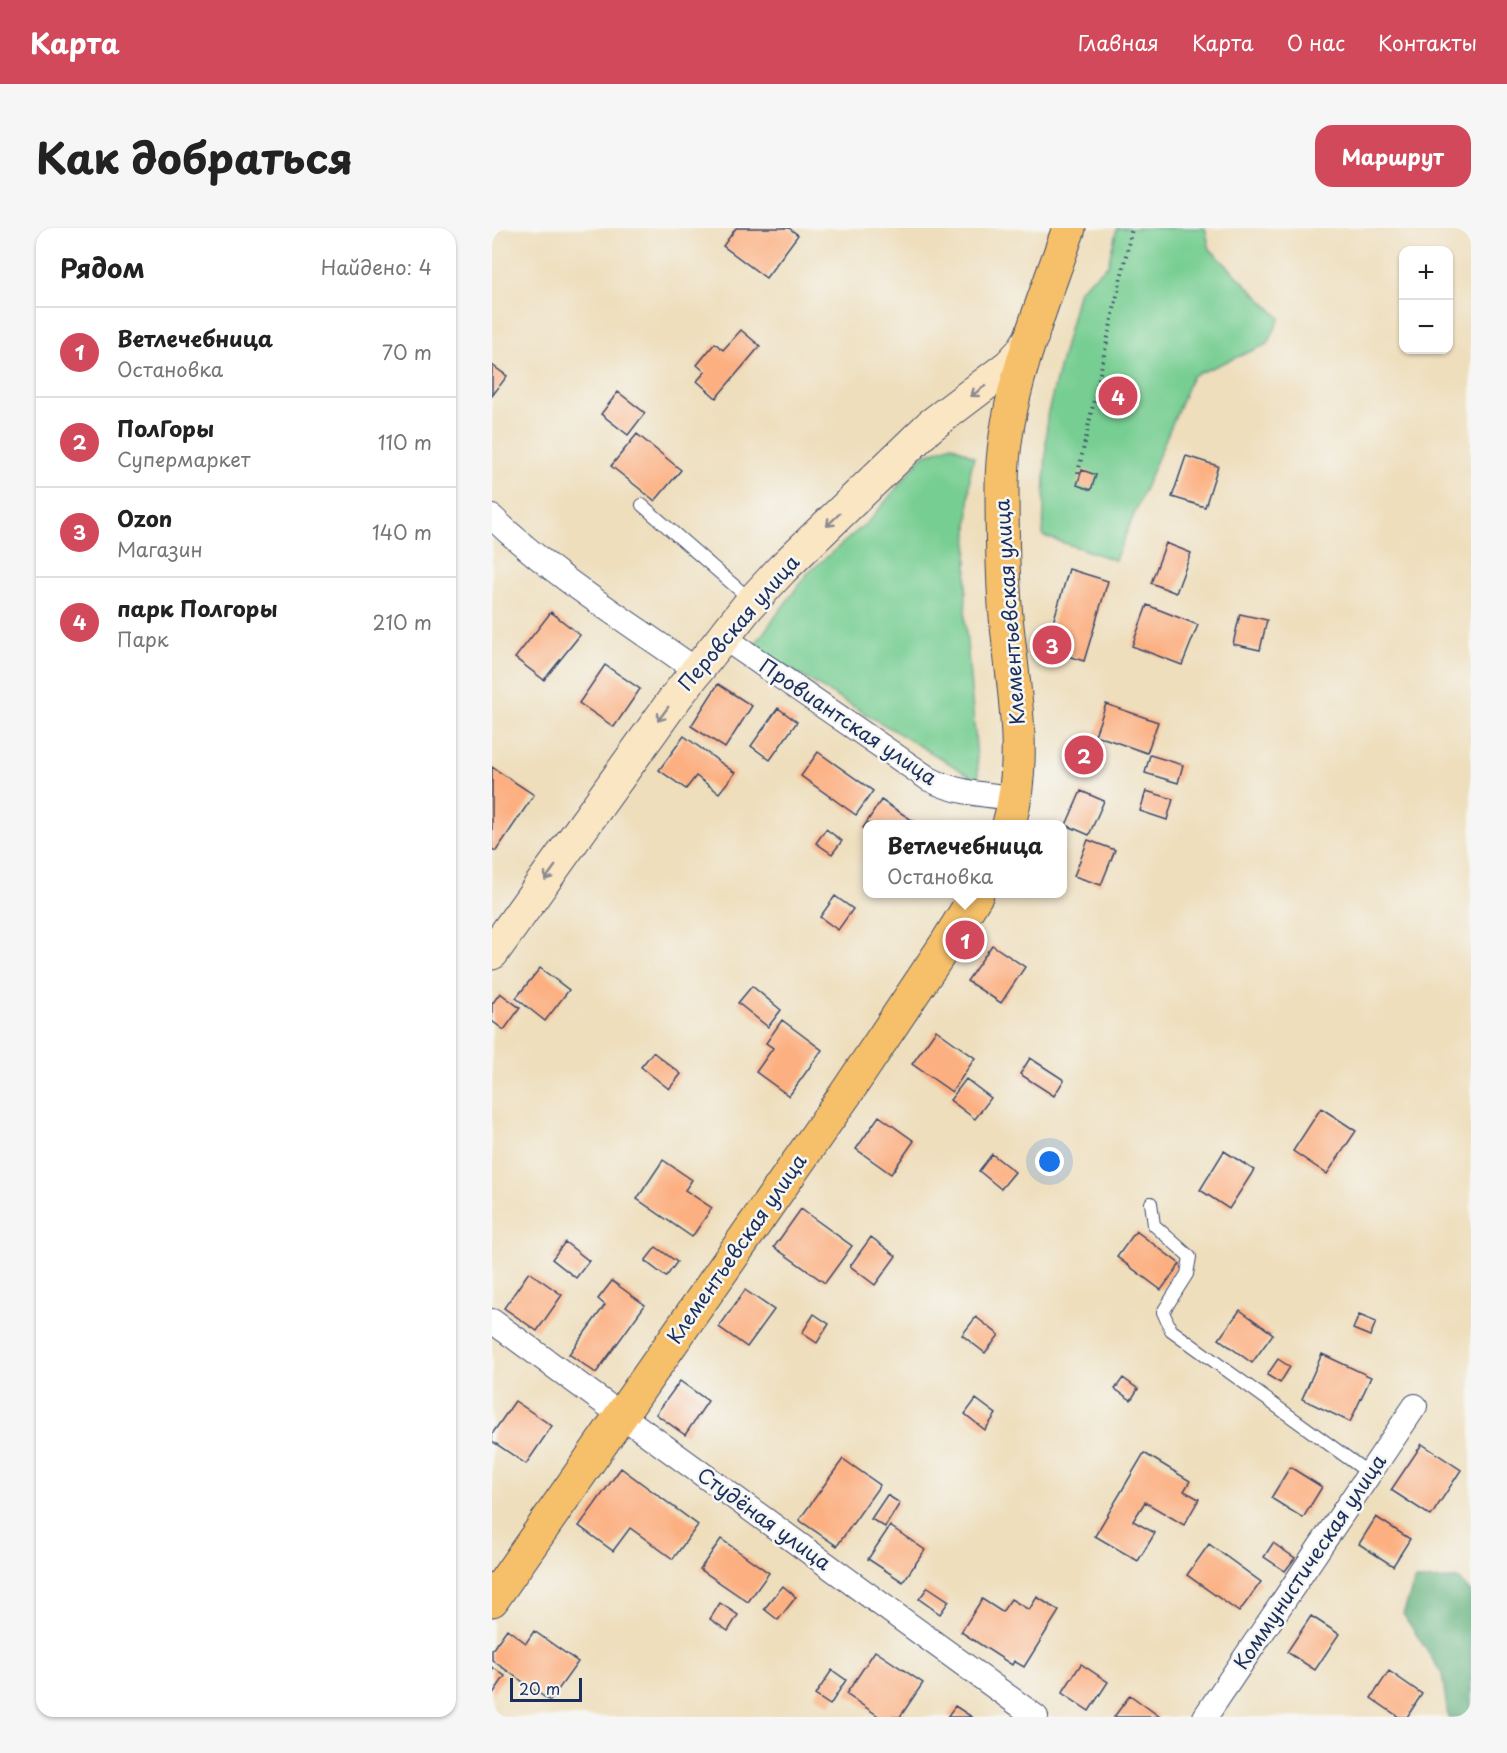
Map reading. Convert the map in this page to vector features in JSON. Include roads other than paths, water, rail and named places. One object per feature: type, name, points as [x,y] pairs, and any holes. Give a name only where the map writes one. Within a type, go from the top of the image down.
[{"type":"main road","name":"Клементьевская улица","points":[[1012,811],[1018,769],[1018,741],[1004,583],[1003,459],[1009,418],[1033,334],[1069,228]]},
{"type":"main road","name":"Перовская улица","points":[[492,953],[696,670],[752,602],[782,569],[930,426],[1009,366],[1033,334]]},
{"type":"main road","name":"Клементьевская улица","points":[[492,1600],[849,1089],[975,898]]},
{"type":"street","points":[[492,517],[519,542],[563,576],[696,670]]},
{"type":"street","name":"Провиантская улица","points":[[723,637],[929,779],[1012,811]]},
{"type":"street","name":"Студёная улица","points":[[492,1321],[1036,1717]]},
{"type":"street","name":"Коммунистическая улица","points":[[1205,1717],[1415,1406]]},
{"type":"lane","points":[[642,506],[752,602]]},
{"type":"lane","points":[[1150,1203],[1154,1225],[1190,1257],[1187,1274],[1163,1312],[1171,1330],[1370,1474]]},
{"type":"place","name":"парк Полгоры","points":[[1118,396]]},
{"type":"place","name":"Ozon","points":[[1052,645]]},
{"type":"place","name":"ПолГоры","points":[[1084,755]]},
{"type":"place","name":"Ветлечебница","points":[[965,940]]}]
